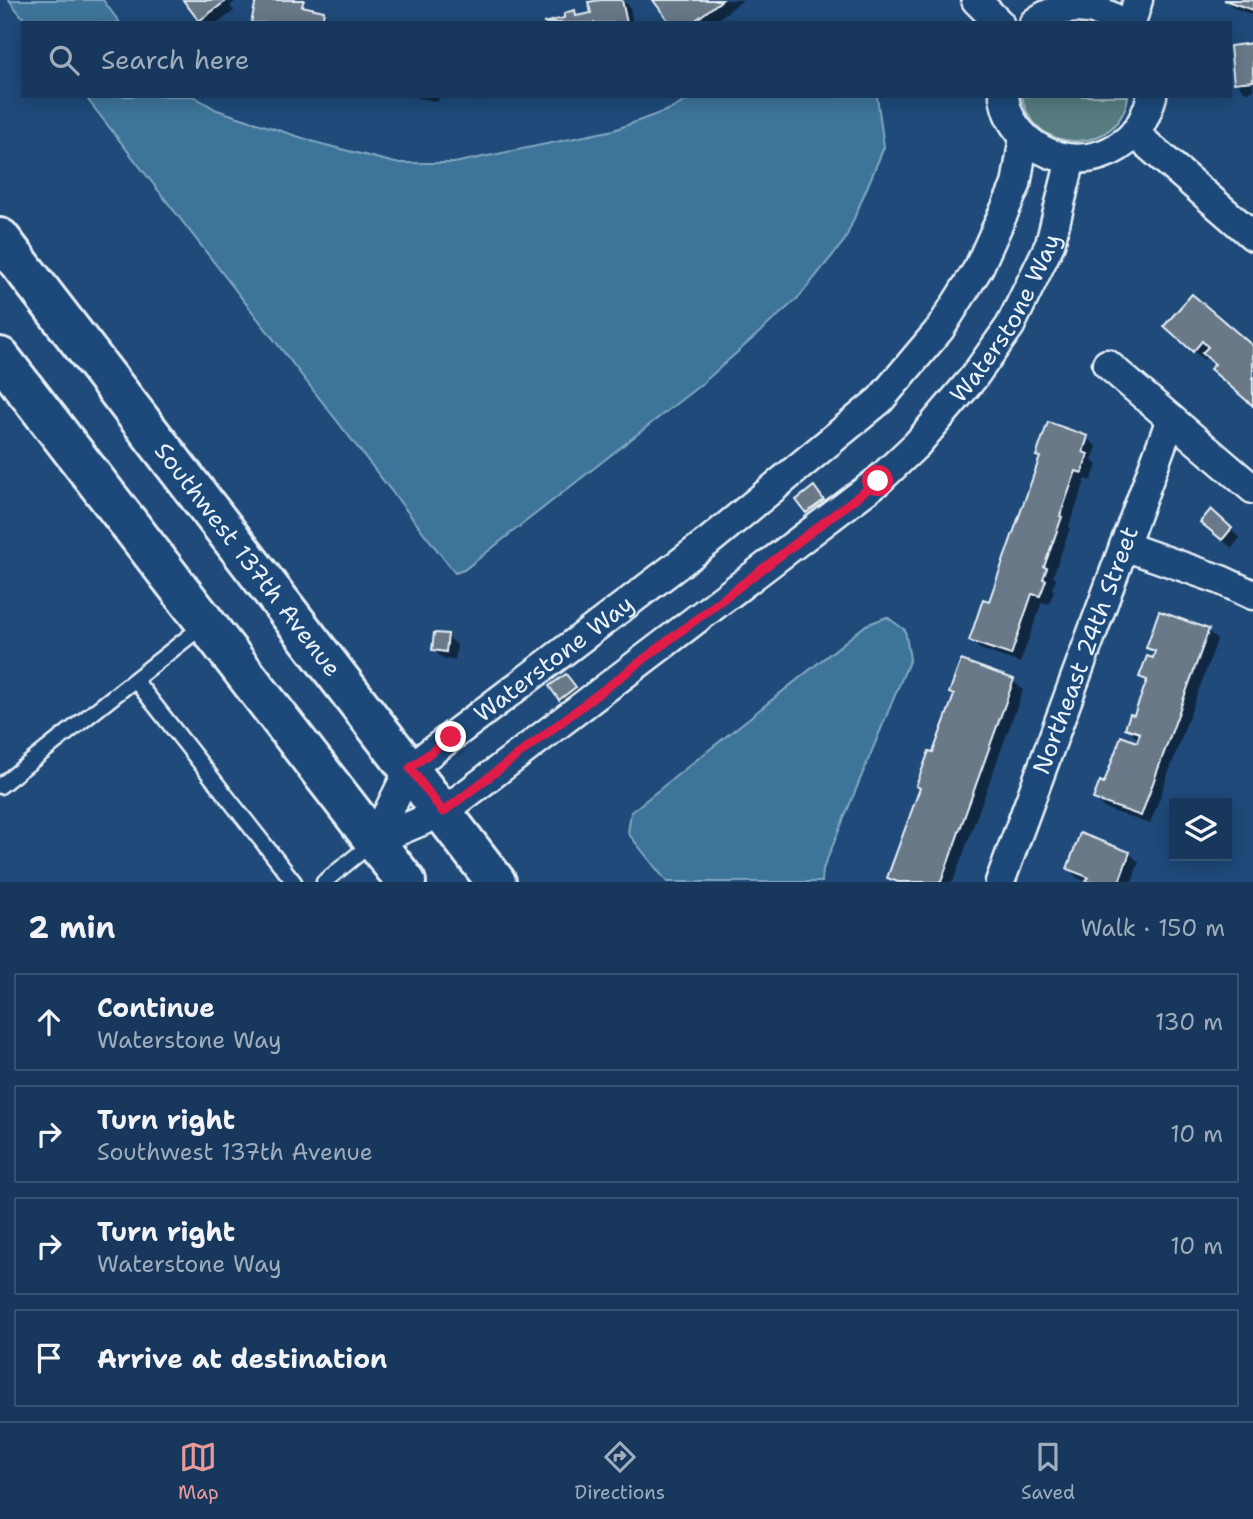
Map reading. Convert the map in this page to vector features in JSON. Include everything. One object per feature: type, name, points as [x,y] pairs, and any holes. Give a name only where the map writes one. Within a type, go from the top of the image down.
[{"type":"main road","name":"Southwest 137th Avenue","points":[[0,238],[496,882]]},
{"type":"main road","points":[[0,357],[406,882]]},
{"type":"street","points":[[976,0],[997,21]]},
{"type":"street","points":[[1133,21],[1138,0]]},
{"type":"street","points":[[1038,21],[1070,4],[1112,16],[1119,21]]},
{"type":"street","points":[[1004,98],[1009,116],[1024,137],[1045,152],[1071,159],[1094,157],[1116,148],[1134,134],[1147,114],[1151,98]]},
{"type":"street","points":[[1134,134],[1253,236]]},
{"type":"street","name":"Waterstone Way","points":[[374,841],[410,768],[709,541],[880,400],[940,329],[979,267],[1016,185],[1024,137]]},
{"type":"street","name":"Waterstone Way","points":[[374,841],[443,812],[878,481],[917,444],[973,378],[1010,326],[1050,244],[1071,159]]},
{"type":"street","points":[[1107,365],[1253,489]]},
{"type":"street","name":"Northeast 24th Street","points":[[1000,882],[1171,419]]},
{"type":"street","points":[[1124,545],[1221,580],[1253,595]]},
{"type":"lane","points":[[0,786],[206,624]]},
{"type":"lane","points":[[135,680],[294,882]]},
{"type":"lane","points":[[324,882],[374,841]]},
{"type":"green space","points":[[1023,98],[1127,98],[1122,115],[1110,129],[1094,138],[1076,141],[1059,139],[1042,130],[1029,116]]},
{"type":"water","points":[[9,0],[103,0],[119,21],[25,21]]},
{"type":"water","points":[[87,98],[196,98],[217,110],[318,143],[395,163],[454,163],[614,130],[673,108],[690,98],[877,98],[884,147],[845,240],[799,297],[704,382],[464,570],[455,573]]},
{"type":"water","points":[[887,617],[905,630],[910,659],[823,869],[822,882],[667,882],[628,833],[631,812],[866,625]]},
{"type":"building","points":[[183,0],[225,0],[226,1],[199,21]]},
{"type":"building","points":[[256,0],[304,0],[302,6],[324,11],[322,21],[251,21]]},
{"type":"building","points":[[622,0],[627,21],[551,21],[564,18],[564,13],[575,10],[576,16],[591,13],[588,2]]},
{"type":"building","points":[[653,0],[722,0],[695,21],[669,21]]},
{"type":"building","points":[[1224,0],[1253,0],[1253,10]]},
{"type":"building","points":[[1253,43],[1253,81],[1234,83],[1232,46]]},
{"type":"building","points":[[1192,294],[1253,346],[1253,406],[1210,369],[1215,364],[1202,353],[1208,347],[1202,341],[1193,352],[1164,326]]},
{"type":"building","points":[[1048,422],[1088,436],[1083,452],[1088,454],[1082,473],[1076,471],[1060,516],[1062,517],[1044,567],[1047,568],[1043,579],[1046,580],[1040,596],[1032,594],[1011,655],[969,641],[983,599],[989,601],[1040,457],[1036,456]]},
{"type":"building","points":[[814,486],[824,500],[806,513],[796,500]]},
{"type":"building","points":[[1211,509],[1232,528],[1222,540],[1200,522]]},
{"type":"building","points":[[1159,611],[1209,629],[1141,816],[1093,799],[1100,781],[1104,783],[1121,736],[1137,742],[1140,733],[1125,728],[1130,714],[1134,715],[1147,680],[1139,677],[1147,656],[1153,658],[1155,651],[1146,648]]},
{"type":"building","points":[[434,633],[448,634],[446,652],[432,650]]},
{"type":"building","points":[[961,660],[1014,679],[941,882],[898,882],[887,878],[920,788],[916,786],[929,751],[933,752],[954,695],[949,693]]},
{"type":"building","points":[[566,674],[576,687],[559,700],[549,686]]},
{"type":"building","points":[[1080,833],[1130,852],[1119,882],[1086,882],[1088,877],[1067,869]]},
{"type":"route","points":[[451,737],[410,768],[443,812],[878,481]]}]
